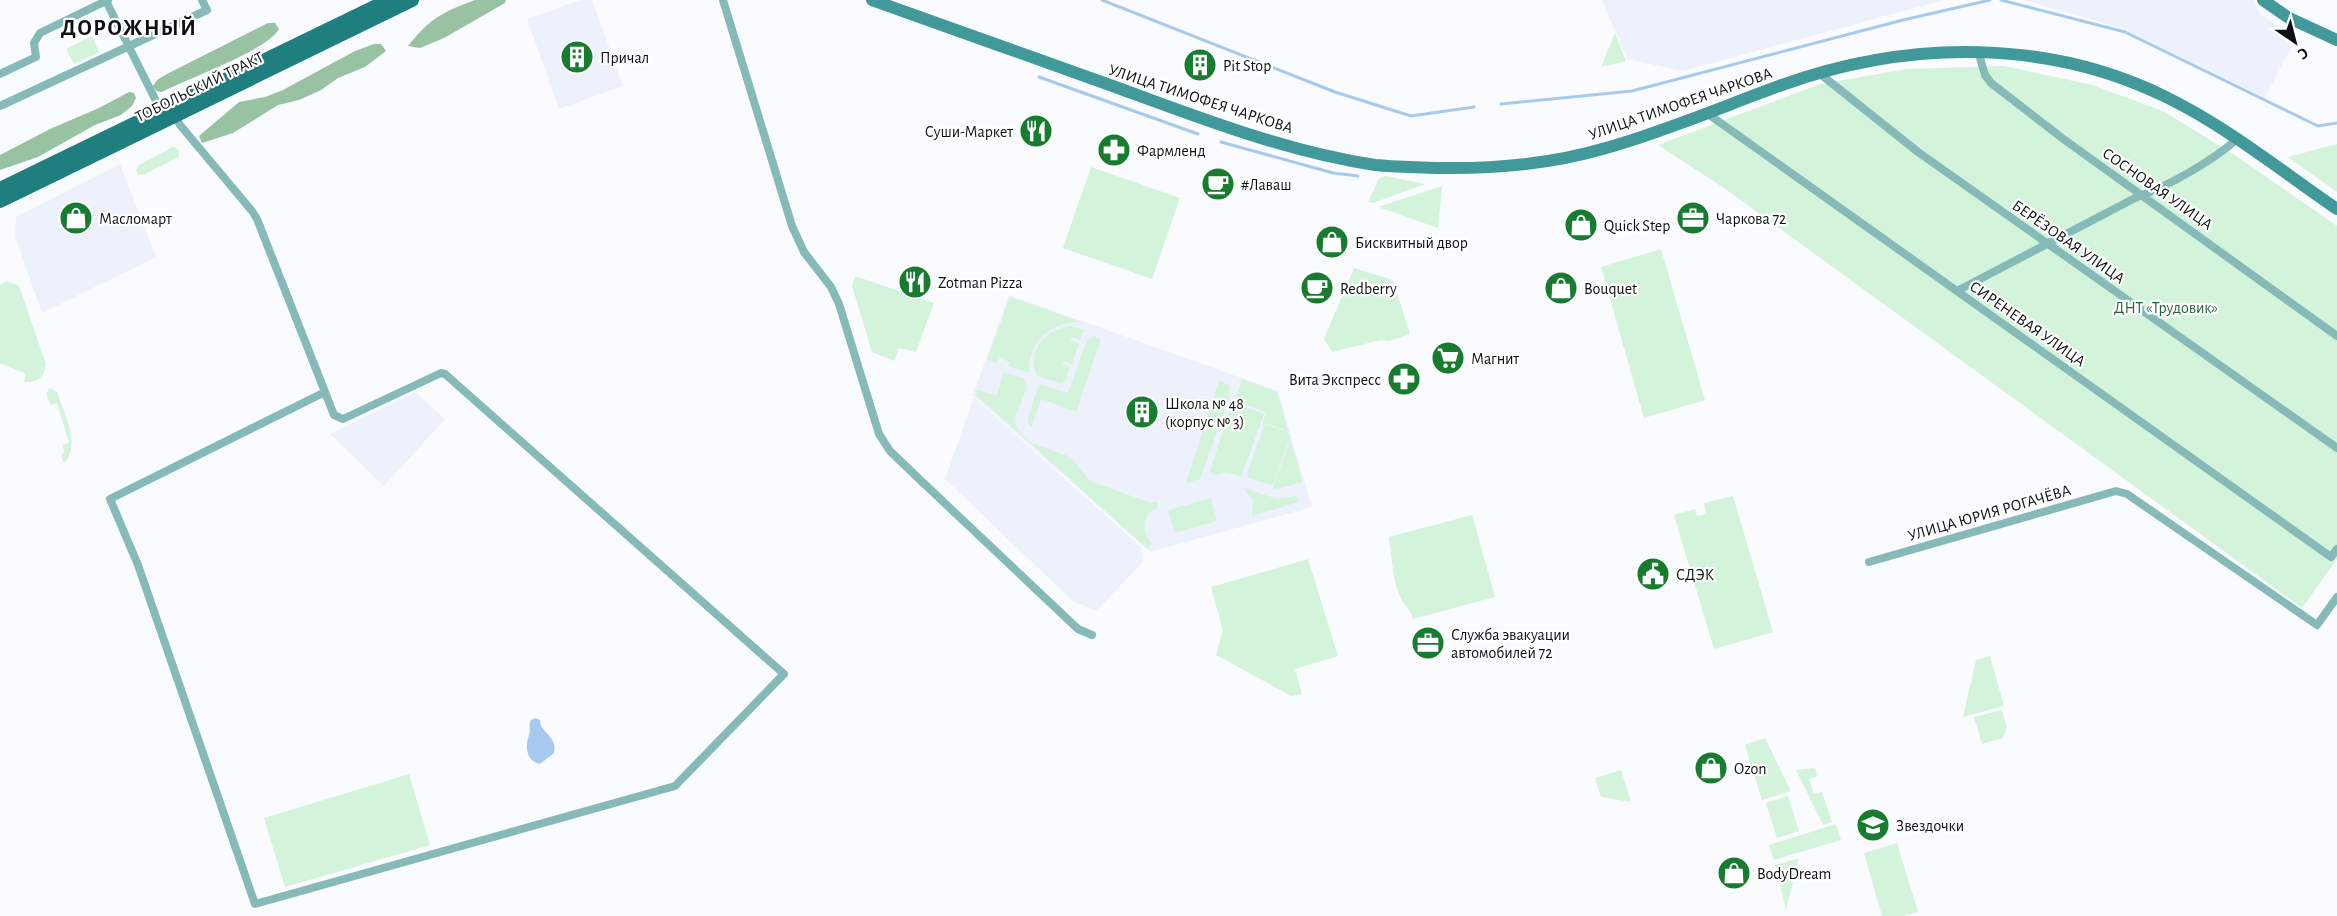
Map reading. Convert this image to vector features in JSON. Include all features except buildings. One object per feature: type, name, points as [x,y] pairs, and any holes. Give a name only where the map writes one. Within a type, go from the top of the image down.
[{"type":"main road","name":"ТОБОЛЬСКИЙ ТРАКТ","points":[[0,189],[390,3],[412,0]]},
{"type":"main road","name":"УЛИЦА ТИМОФЕЯ ЧАРКОВА","points":[[872,0],[1215,122],[1334,157],[1376,165],[1440,168],[1525,165],[1605,149],[1819,73],[1876,60],[1978,51],[2022,54],[2060,60],[2131,81],[2194,112],[2337,209]]},
{"type":"main road","points":[[2263,0],[2289,18],[2337,40]]},
{"type":"main road","name":"ТОБОЛЬСКИЙ ТРАКТ","points":[[0,201],[175,116],[390,3]]},
{"type":"street","points":[[0,74],[36,57],[34,43],[40,33],[107,0],[161,111]]},
{"type":"street","points":[[0,106],[207,10],[202,0]]},
{"type":"street","points":[[723,0],[792,226],[804,252],[831,287],[839,304],[879,434],[890,451],[1078,629],[1092,634]]},
{"type":"street","name":"СОСНОВАЯ УЛИЦА","points":[[1978,51],[1985,75],[1991,83],[2337,336]]},
{"type":"street","name":"БЕРЁЗОВАЯ УЛИЦА","points":[[1819,73],[1918,152],[2337,448]]},
{"type":"street","name":"СИРЕНЕВАЯ УЛИЦА","points":[[1708,114],[2331,557],[2337,549]]},
{"type":"street","points":[[175,116],[252,211],[326,392],[334,415],[343,419],[441,373],[446,374],[784,674],[675,786],[255,904],[138,565],[110,499],[326,392]]},
{"type":"street","points":[[1957,291],[2046,243],[2156,190],[2217,155],[2236,140]]},
{"type":"street","name":"УЛИЦА ЮРИЯ РОГАЧЁВА","points":[[1869,562],[2116,491],[2127,494],[2317,625],[2337,597]]},
{"type":"shaded area","points":[[581,0],[592,0],[623,86],[559,109],[527,19]]},
{"type":"shaded area","points":[[1602,0],[1944,0],[1683,71],[1627,59]]},
{"type":"shaded area","points":[[2023,0],[2253,0],[2260,14],[2296,38],[2265,98],[2122,28]]},
{"type":"shaded area","points":[[120,164],[156,257],[42,313],[15,236],[16,217]]},
{"type":"shaded area","points":[[1009,295],[1278,391],[1312,507],[1150,552],[973,395]]},
{"type":"shaded area","points":[[415,392],[445,419],[384,486],[330,434]]},
{"type":"shaded area","points":[[974,397],[1141,547],[1143,562],[1097,610],[1075,603],[945,479]]},
{"type":"green space","points":[[475,0],[506,0],[505,3],[444,38],[420,48],[408,46],[430,22],[454,8]]},
{"type":"green space","points":[[268,23],[275,23],[279,29],[260,46],[244,55],[162,92],[156,91],[153,86],[157,80],[167,74]]},
{"type":"green space","points":[[1615,33],[1626,61],[1601,67]]},
{"type":"green space","points":[[92,36],[99,52],[74,64],[66,49]]},
{"type":"green space","points":[[374,44],[381,44],[386,51],[365,67],[338,78],[321,90],[299,100],[278,105],[233,133],[202,143],[199,136],[239,102],[265,97],[283,90],[355,51]]},
{"type":"green space","name":"ДНТ «Трудовик»","points":[[2004,66],[2092,85],[2163,111],[2236,156],[2337,226],[2337,559],[2302,608],[1724,188],[1658,145],[1821,84],[1907,69]]},
{"type":"green space","points":[[129,92],[134,93],[136,98],[132,106],[121,115],[95,125],[38,157],[0,170],[0,155]]},
{"type":"green space","points":[[2337,144],[2337,192],[2288,157]]},
{"type":"green space","points":[[174,146],[179,151],[179,157],[145,174],[138,175],[136,170],[139,165]]},
{"type":"green space","points":[[1091,167],[1180,198],[1152,279],[1063,248]]},
{"type":"green space","points":[[1385,176],[1425,184],[1373,203],[1368,202],[1379,178]]},
{"type":"green space","points":[[1442,186],[1438,228],[1378,207]]},
{"type":"green space","points":[[1661,249],[1705,400],[1644,418],[1601,267]]},
{"type":"green space","points":[[1354,268],[1393,280],[1410,334],[1389,341],[1381,340],[1332,352],[1324,339]]},
{"type":"green space","points":[[855,276],[934,303],[916,352],[899,348],[894,361],[872,352],[852,286]]},
{"type":"green space","points":[[7,281],[19,286],[46,364],[42,376],[33,381],[24,382],[26,374],[0,363],[0,285]]},
{"type":"green space","points":[[1010,297],[1082,322],[1060,325],[1044,335],[1032,351],[1029,373],[1009,366],[1010,362],[999,358],[997,363],[987,360]]},
{"type":"green space","points":[[1069,326],[1084,330],[1080,340],[1071,337],[1070,340],[1079,343],[1072,364],[1063,361],[1062,364],[1070,367],[1065,381],[1060,383],[1037,376],[1034,358],[1040,343],[1052,332]]},
{"type":"green space","points":[[1094,336],[1101,339],[1076,412],[1041,399],[1031,428],[1027,421],[1039,384],[1068,393],[1087,340]]},
{"type":"green space","points":[[1004,372],[1023,378],[1027,387],[1015,418],[1017,428],[1032,443],[1071,457],[1090,481],[1151,503],[1157,502],[1158,507],[1149,514],[1144,524],[1146,535],[1154,544],[1149,546],[1149,550],[976,395],[977,389],[996,396]]},
{"type":"green space","points":[[1242,379],[1277,392],[1288,431],[1268,424],[1262,427],[1266,412],[1235,401]]},
{"type":"green space","points":[[1219,380],[1230,386],[1229,398],[1200,479],[1186,483]]},
{"type":"green space","points":[[50,388],[57,392],[72,438],[69,456],[64,463],[61,456],[64,452],[63,445],[69,442],[57,403],[50,405],[46,393]]},
{"type":"green space","points":[[1232,403],[1264,414],[1241,477],[1227,472],[1213,476],[1210,471]]},
{"type":"green space","points":[[1267,425],[1288,432],[1290,437],[1274,483],[1270,485],[1248,478],[1247,474],[1263,428]]},
{"type":"green space","points":[[1290,440],[1303,482],[1273,488]]},
{"type":"green space","points":[[1242,487],[1277,499],[1296,496],[1299,502],[1252,516],[1253,500]]},
{"type":"green space","points":[[1733,496],[1773,632],[1714,649],[1674,515],[1695,509],[1697,516],[1706,514],[1704,503]]},
{"type":"green space","points":[[1211,498],[1217,521],[1175,533],[1168,510]]},
{"type":"green space","points":[[1472,515],[1495,597],[1413,619],[1401,599],[1396,584],[1389,537]]},
{"type":"green space","points":[[1308,559],[1338,656],[1295,669],[1302,694],[1291,696],[1216,655],[1223,631],[1211,587]]},
{"type":"green space","points":[[1990,656],[2004,706],[1963,717],[1976,660]]},
{"type":"green space","points":[[2002,710],[2007,728],[2003,738],[1982,744],[1974,717]]},
{"type":"green space","points":[[1765,738],[1791,791],[1762,800],[1745,745]]},
{"type":"green space","points":[[1815,768],[1817,776],[1809,779],[1814,794],[1822,792],[1832,822],[1823,825],[1796,770]]},
{"type":"green space","points":[[1621,770],[1631,802],[1601,797],[1595,778]]},
{"type":"green space","points":[[409,774],[430,845],[285,887],[264,818]]},
{"type":"green space","points":[[1788,796],[1799,831],[1777,838],[1766,803]]},
{"type":"green space","points":[[1836,824],[1841,840],[1774,860],[1769,845]]},
{"type":"green space","points":[[1897,843],[1918,912],[1903,916],[1882,916],[1864,853]]},
{"type":"green space","points":[[1799,858],[1786,910],[1775,865]]},
{"type":"water","points":[[535,718],[540,720],[541,726],[553,741],[555,748],[554,753],[540,764],[532,760],[527,748],[530,722]]},
{"type":"waterway","points":[[1102,0],[1335,92],[1411,116],[1474,107]]},
{"type":"waterway","points":[[1501,104],[1632,91],[1903,20],[1990,0]]},
{"type":"waterway","points":[[2001,0],[2125,32],[2318,126],[2337,123]]},
{"type":"waterway","points":[[1039,77],[1198,134]]},
{"type":"waterway","points":[[1221,142],[1333,173],[1358,176]]},
{"type":"place","name":"Причал","points":[[577,57]]},
{"type":"place","name":"Pit Stop","points":[[1200,65]]},
{"type":"place","name":"Суши-Маркет","points":[[1036,131]]},
{"type":"place","name":"Фармленд","points":[[1114,150]]},
{"type":"place","name":"#Лаваш","points":[[1218,184]]},
{"type":"place","name":"Масломарт","points":[[76,218]]},
{"type":"place","name":"Чаркова 72","points":[[1693,218]]},
{"type":"place","name":"Quick Step","points":[[1581,225]]},
{"type":"place","name":"Бисквитный двор","points":[[1332,242]]},
{"type":"place","name":"Zotman Pizza","points":[[915,282]]},
{"type":"place","name":"Redberry","points":[[1317,288]]},
{"type":"place","name":"Bouquet","points":[[1561,288]]},
{"type":"place","name":"Магнит","points":[[1448,358]]},
{"type":"place","name":"Вита Экспресс","points":[[1404,379]]},
{"type":"place","name":"Школа № 48 (корпус № 3)","points":[[1142,412]]},
{"type":"place","name":"СДЭК","points":[[1653,574]]},
{"type":"place","name":"Служба эвакуации автомобилей 72","points":[[1428,643]]},
{"type":"place","name":"Ozon","points":[[1711,768]]},
{"type":"place","name":"Звездочки","points":[[1873,825]]},
{"type":"place","name":"BodyDream","points":[[1734,873]]},
{"type":"district","name":"ДОРОЖНЫЙ","points":[[129,27]]}]
